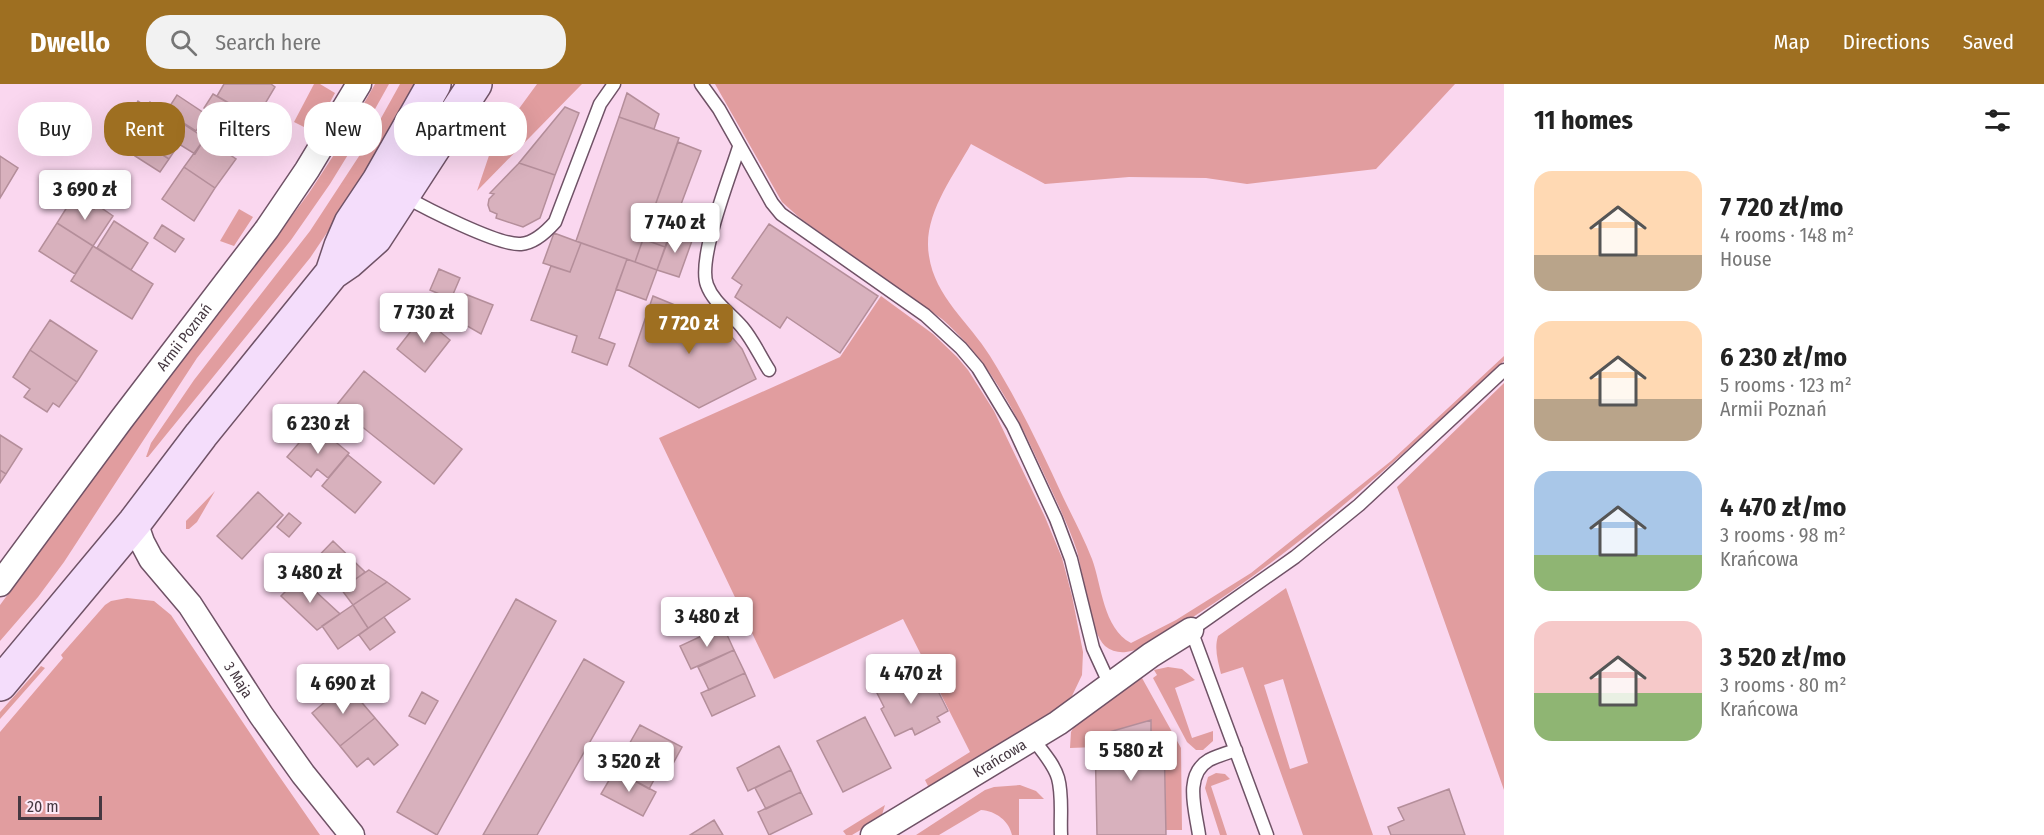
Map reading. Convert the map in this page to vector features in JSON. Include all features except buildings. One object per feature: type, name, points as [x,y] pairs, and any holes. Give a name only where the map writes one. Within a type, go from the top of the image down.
[{"type":"main road","points":[[332,273],[351,223],[379,181],[434,84]]},
{"type":"main road","points":[[0,684],[135,522],[201,435],[332,273],[375,238],[475,84]]},
{"type":"street","name":"Armii Poznań","points":[[0,584],[121,420],[267,229],[307,170],[359,84]]},
{"type":"street","name":"3 Maja","points":[[135,522],[151,559],[190,605],[267,723],[309,782],[352,835]]},
{"type":"street","name":"Krańcowa","points":[[873,835],[1033,739],[1151,655],[1191,630]]},
{"type":"lane","points":[[404,196],[441,216],[506,242],[521,244],[541,236],[555,222],[600,104],[614,84]]},
{"type":"lane","points":[[701,84],[708,92],[772,203],[781,214],[924,315],[961,348],[989,385],[1013,426],[1065,542],[1093,648],[1110,685]]},
{"type":"lane","points":[[739,147],[708,246],[704,273],[706,285],[713,297],[744,329],[769,370]]},
{"type":"lane","points":[[1267,835],[1191,630],[1278,570],[1343,518],[1504,370]]},
{"type":"lane","points":[[1033,739],[1053,767],[1058,779],[1060,835]]},
{"type":"lane","points":[[1199,835],[1193,794],[1196,774],[1200,767],[1208,761],[1236,750]]},
{"type":"shaded area","points":[[314,84],[320,84],[335,93],[330,102],[305,102]]},
{"type":"shaded area","points":[[375,84],[389,84],[379,102],[365,102]]},
{"type":"shaded area","points":[[400,84],[416,84],[406,102],[394,102],[394,122],[382,143],[382,116]]},
{"type":"shaded area","points":[[537,84],[582,84],[527,140],[527,102],[524,102]]},
{"type":"shaded area","points":[[715,84],[1455,84],[1376,169],[1247,184],[1206,178],[1129,177],[1045,184],[971,144],[948,183],[930,226],[928,241],[932,271],[945,297],[982,344],[1020,408],[1089,551],[1109,617],[1114,627],[1131,643],[1176,620],[1251,573],[1391,461],[1504,356],[1504,361],[1391,464],[1274,561],[1151,643],[1126,652],[1112,650],[1105,646],[1095,628],[1070,531],[1023,430],[988,371],[959,335],[942,319],[801,219],[782,202]]},
{"type":"shaded area","points":[[304,103],[304,127],[294,122]]},
{"type":"shaded area","points":[[333,156],[347,156],[291,240],[197,358],[64,562],[38,597],[0,641],[0,605],[184,355],[309,193]]},
{"type":"shaded area","points":[[359,156],[374,156],[347,203],[310,258],[146,457],[151,443],[194,380],[310,231]]},
{"type":"shaded area","points":[[489,156],[511,156],[477,191]]},
{"type":"shaded area","points":[[239,209],[253,217],[234,246],[220,241]]},
{"type":"shaded area","points":[[881,296],[933,334],[957,357],[994,411],[1062,558],[1083,652],[1082,675],[1072,696],[1064,704],[929,788],[925,780],[970,752],[903,619],[774,679],[659,438],[840,357]]},
{"type":"shaded area","points":[[1504,383],[1504,790],[1397,487]]},
{"type":"shaded area","points":[[215,491],[197,522],[186,529],[186,521]]},
{"type":"shaded area","points":[[1286,588],[1373,835],[1303,835],[1243,667],[1221,674],[1216,650],[1218,636]],"holes":[[[1283,679],[1308,763],[1290,769],[1264,685]]]},
{"type":"shaded area","points":[[127,598],[154,601],[171,615],[320,835],[0,835],[0,732],[63,658],[61,655],[105,605],[111,601]]},
{"type":"shaded area","points":[[41,666],[45,668],[0,719],[0,712]]},
{"type":"shaded area","points":[[1168,667],[1182,669],[1195,680],[1175,688],[1192,738],[1213,731],[1213,741],[1203,750],[1196,750],[1187,742],[1153,678],[1157,675],[1154,670]]},
{"type":"shaded area","points":[[1142,678],[1181,748],[1182,830],[1166,830],[1164,738],[1151,737],[1151,720],[1096,747],[1070,748],[1071,732],[1077,721]]},
{"type":"shaded area","points":[[1216,773],[1225,774],[1230,779],[1211,786],[1227,835],[1220,835],[1205,788],[1208,777]]},
{"type":"shaded area","points":[[1020,785],[1036,791],[1044,799],[1019,799],[1019,835],[1012,835],[1005,821],[997,815],[981,810],[939,835],[916,835],[985,790]]},
{"type":"shaded area","points":[[885,805],[881,818],[852,835],[846,835],[843,831]]}]
